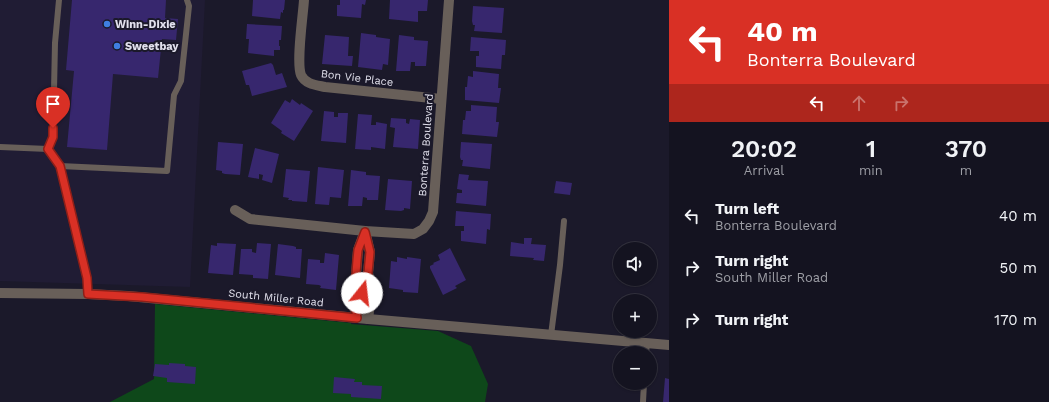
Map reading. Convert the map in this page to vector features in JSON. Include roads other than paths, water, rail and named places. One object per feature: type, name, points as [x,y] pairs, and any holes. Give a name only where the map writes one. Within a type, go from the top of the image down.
[{"type":"street","name":"Bon Vie Place","points":[[304,0],[299,63],[301,76],[310,84],[325,87],[441,99]]},
{"type":"street","name":"Bonterra Boulevard","points":[[234,210],[250,219],[365,232],[414,234],[424,229],[430,221],[433,212],[449,0]]},
{"type":"street","points":[[357,318],[361,304],[363,282],[368,273],[370,252],[365,232]]},
{"type":"street","points":[[357,318],[354,302],[357,260],[358,250],[365,232]]},
{"type":"street","points":[[368,273],[371,281],[368,319]]},
{"type":"street","name":"South Miller Road","points":[[0,293],[88,294],[142,297],[551,335],[632,346]]},
{"type":"street","name":"South Miller Road","points":[[657,347],[669,345]]},
{"type":"lane","points":[[48,149],[53,137],[55,43],[59,0]]},
{"type":"lane","points":[[60,166],[167,171],[174,95],[181,81],[189,6],[187,0]]},
{"type":"lane","points":[[0,147],[48,149]]},
{"type":"lane","points":[[48,149],[60,166],[87,278],[88,294]]},
{"type":"lane","points":[[551,335],[564,222]]},
{"type":"lane","points":[[643,402],[644,390]]},
{"type":"place","name":"Winn-Dixie","points":[[107,24]]},
{"type":"place","name":"Sweetbay","points":[[117,46]]}]
